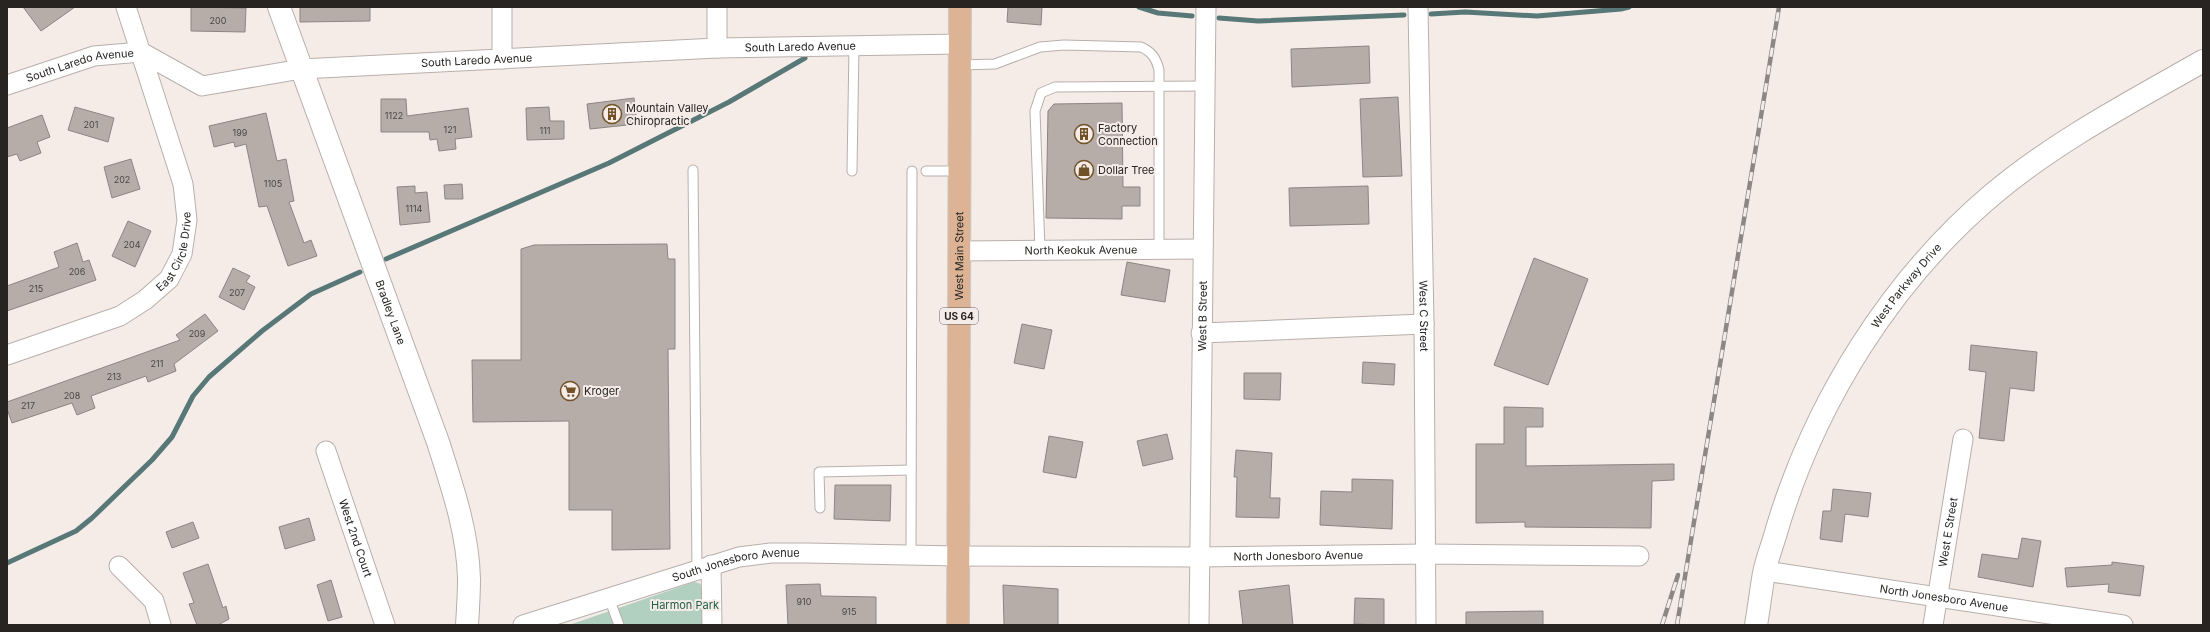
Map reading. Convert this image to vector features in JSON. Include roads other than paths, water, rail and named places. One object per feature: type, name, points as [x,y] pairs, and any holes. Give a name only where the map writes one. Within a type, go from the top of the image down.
[{"type":"main road","name":"Bradley Lane","points":[[279,7],[435,434],[454,492],[464,538],[469,578],[467,625]]},
{"type":"main road","name":"West Main Street","points":[[958,625],[957,556],[960,7]]},
{"type":"main road","name":"West Parkway Drive","points":[[1756,625],[1765,572],[1786,500],[1812,434],[1848,366],[1894,299],[1942,243],[1992,195],[2038,160],[2105,117],[2203,61]]},
{"type":"street","name":"East Circle Drive","points":[[7,354],[120,316],[145,300],[169,279],[182,254],[187,220],[183,184],[126,7]]},
{"type":"street","points":[[502,7],[502,59]]},
{"type":"street","points":[[717,7],[717,48]]},
{"type":"street","name":"West B Street","points":[[1200,625],[1199,557],[1201,333],[1206,7]]},
{"type":"street","name":"West C Street","points":[[1418,7],[1424,324],[1426,625]]},
{"type":"street","name":"South Laredo Avenue","points":[[7,85],[94,56],[141,52],[202,86],[301,69],[717,48],[960,44]]},
{"type":"street","name":"North Keokuk Avenue","points":[[959,251],[1202,249]]},
{"type":"street","points":[[1201,333],[1424,324]]},
{"type":"street","name":"West E Street","points":[[1933,625],[1963,440]]},
{"type":"street","name":"West 2nd Court","points":[[326,451],[385,625]]},
{"type":"street","name":"South Jonesboro Avenue","points":[[523,625],[739,557],[771,553],[957,556]]},
{"type":"street","name":"North Jonesboro Avenue","points":[[957,556],[1199,557],[1426,554],[1639,556]]},
{"type":"street","points":[[119,566],[154,601],[162,625]]},
{"type":"street","points":[[704,567],[712,625]]},
{"type":"street","name":"North Jonesboro Avenue","points":[[1765,572],[2123,625]]},
{"type":"lane","points":[[960,65],[995,64],[1040,47],[1064,45],[1141,47],[1150,51],[1156,59],[1159,70],[1160,87],[1159,249]]},
{"type":"lane","points":[[852,171],[854,46]]},
{"type":"lane","points":[[1040,250],[1035,111],[1041,93],[1055,87],[1204,86]]},
{"type":"lane","points":[[693,170],[704,567]]},
{"type":"lane","points":[[911,555],[912,171]]},
{"type":"lane","points":[[926,171],[959,171]]},
{"type":"lane","points":[[820,508],[820,472],[911,470]]},
{"type":"lane","points":[[609,598],[620,625]]},
{"type":"waterway","points":[[1139,7],[1158,13],[1192,16]]},
{"type":"waterway","points":[[1431,14],[1465,12],[1537,16],[1621,9],[1629,7]]},
{"type":"waterway","points":[[1219,18],[1258,21],[1404,15]]},
{"type":"waterway","points":[[386,259],[609,163],[729,102],[805,58]]},
{"type":"waterway","points":[[7,563],[76,531],[92,518],[152,460],[172,437],[193,396],[209,377],[262,331],[311,294],[360,272]]},
{"type":"railway","points":[[1677,625],[1779,7]]},
{"type":"railway","points":[[1662,625],[1678,575]]},
{"type":"place","name":"Mountain Valley Chiropractic","points":[[612,114]]},
{"type":"place","name":"Factory Connection","points":[[1084,134]]},
{"type":"place","name":"Dollar Tree","points":[[1084,170]]},
{"type":"place","name":"Kroger","points":[[570,391]]},
{"type":"park label","name":"Harmon Park","points":[[685,605]]}]
